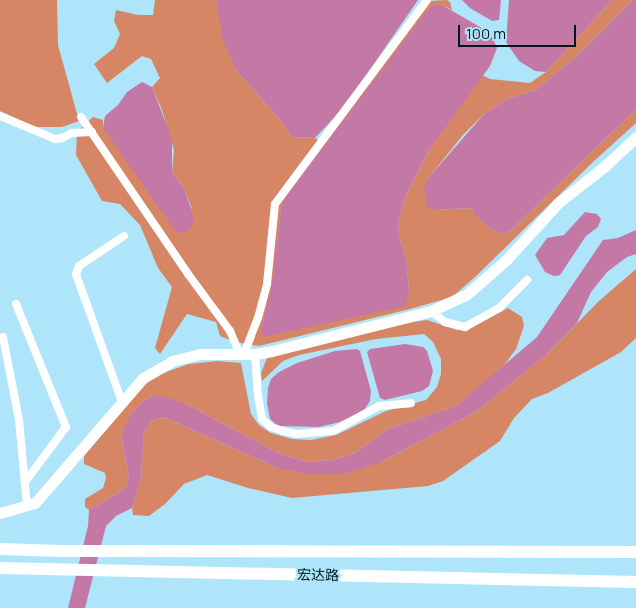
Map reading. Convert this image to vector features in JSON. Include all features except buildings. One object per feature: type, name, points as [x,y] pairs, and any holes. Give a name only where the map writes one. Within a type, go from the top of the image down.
[{"type":"main road","name":"宏达路","points":[[0,549],[62,551],[636,552]]},
{"type":"main road","name":"宏达路","points":[[0,568],[636,582]]},
{"type":"street","points":[[246,354],[267,284],[275,204],[427,0]]},
{"type":"street","points":[[0,116],[55,139],[62,138],[72,132],[92,132]]},
{"type":"street","points":[[81,117],[188,274],[246,354],[258,396],[262,419],[271,427],[297,434],[333,432],[379,406],[411,403]]},
{"type":"street","points":[[0,513],[35,503],[143,378],[172,361],[200,354],[246,354],[431,311],[466,296],[506,260],[558,203],[605,166],[636,137]]},
{"type":"street","points":[[122,402],[76,274],[79,266],[124,236]]},
{"type":"street","points":[[431,311],[445,322],[465,327],[499,308],[527,280]]},
{"type":"street","points":[[16,304],[66,427],[25,482]]},
{"type":"street","points":[[3,337],[19,420],[27,506]]},
{"type":"shaded area","points":[[0,0],[57,0],[58,45],[79,121],[62,127],[35,127],[0,111]]},
{"type":"shaded area","points":[[155,0],[216,0],[237,71],[283,123],[292,137],[315,138],[321,142],[429,1],[447,0],[450,2],[452,10],[442,5],[281,208],[272,290],[261,328],[409,291],[406,257],[399,237],[398,223],[405,198],[428,151],[482,75],[490,79],[530,83],[546,72],[612,0],[633,0],[576,57],[536,90],[507,99],[484,114],[463,135],[430,176],[434,210],[472,208],[479,218],[492,230],[503,234],[511,230],[636,109],[636,123],[452,297],[259,346],[235,342],[220,336],[216,322],[187,314],[160,354],[155,348],[172,287],[158,268],[140,225],[120,204],[102,201],[76,155],[77,132],[93,117],[103,120],[103,128],[192,209],[185,190],[172,172],[174,150],[162,110],[152,87],[160,78],[151,59],[142,56],[107,83],[94,64],[114,48],[120,34],[114,21],[116,10],[138,15],[153,15]]},
{"type":"shaded area","points":[[216,0],[418,0],[344,107],[315,138],[292,137],[283,123],[237,71],[223,41]]},
{"type":"shaded area","points":[[462,0],[501,0],[499,20],[492,21],[470,8]]},
{"type":"shaded area","points":[[509,0],[612,0],[546,72],[535,71],[519,61],[506,42]]},
{"type":"shaded area","points":[[633,0],[636,0],[636,109],[511,230],[503,234],[492,230],[478,218],[472,208],[434,210],[427,207],[424,187],[430,176],[484,114],[507,99],[536,90],[576,57]]},
{"type":"shaded area","points":[[442,5],[480,27],[493,38],[497,48],[490,66],[428,151],[405,198],[398,223],[399,237],[406,257],[409,291],[406,306],[263,337],[261,328],[271,290],[281,208],[288,193],[425,13],[432,6]]},
{"type":"shaded area","points":[[142,82],[152,87],[172,139],[172,172],[185,190],[194,218],[192,226],[186,232],[177,233],[103,128],[105,116],[118,105],[127,92]]},
{"type":"shaded area","points":[[585,212],[597,214],[601,219],[598,227],[586,236],[560,275],[554,276],[545,272],[535,255],[547,238],[564,235]]},
{"type":"shaded area","points":[[636,230],[636,254],[627,257],[607,272],[591,292],[577,323],[547,354],[477,411],[381,462],[344,474],[309,474],[278,468],[164,417],[151,421],[144,432],[141,479],[132,508],[116,516],[106,526],[85,608],[68,608],[88,526],[89,510],[126,488],[129,478],[122,438],[124,428],[131,414],[144,400],[154,396],[167,397],[188,405],[280,454],[308,462],[333,460],[355,453],[388,429],[456,406],[537,337],[603,240],[618,238]]},
{"type":"shaded area","points":[[636,269],[636,338],[621,352],[548,393],[532,399],[514,418],[500,441],[443,481],[428,486],[292,498],[248,488],[207,475],[184,484],[165,504],[149,516],[133,515],[132,508],[141,479],[144,432],[151,421],[164,417],[278,468],[381,462],[477,411],[547,354],[599,301]]},
{"type":"shaded area","points":[[508,308],[522,317],[524,326],[516,349],[502,368],[456,406],[388,429],[355,453],[333,460],[308,462],[280,454],[188,405],[154,396],[144,400],[131,414],[122,438],[129,478],[126,488],[89,510],[85,507],[85,499],[103,488],[106,478],[105,473],[84,464],[84,456],[144,385],[155,376],[189,364],[218,361],[241,363],[251,414],[259,425],[271,433],[292,439],[311,440],[336,435],[386,411],[426,400],[437,387],[441,374],[441,359],[433,342],[424,334],[376,339],[299,355],[283,361],[262,381],[261,373],[267,358],[289,350],[399,324],[427,320],[457,330],[467,330]]},
{"type":"shaded area","points":[[405,344],[423,347],[427,351],[433,371],[429,386],[422,391],[385,400],[380,398],[367,352],[370,349]]},
{"type":"shaded area","points":[[357,349],[360,351],[371,391],[370,401],[364,410],[340,422],[319,427],[278,426],[270,419],[267,403],[268,388],[271,379],[279,372],[297,363],[335,351]]}]
